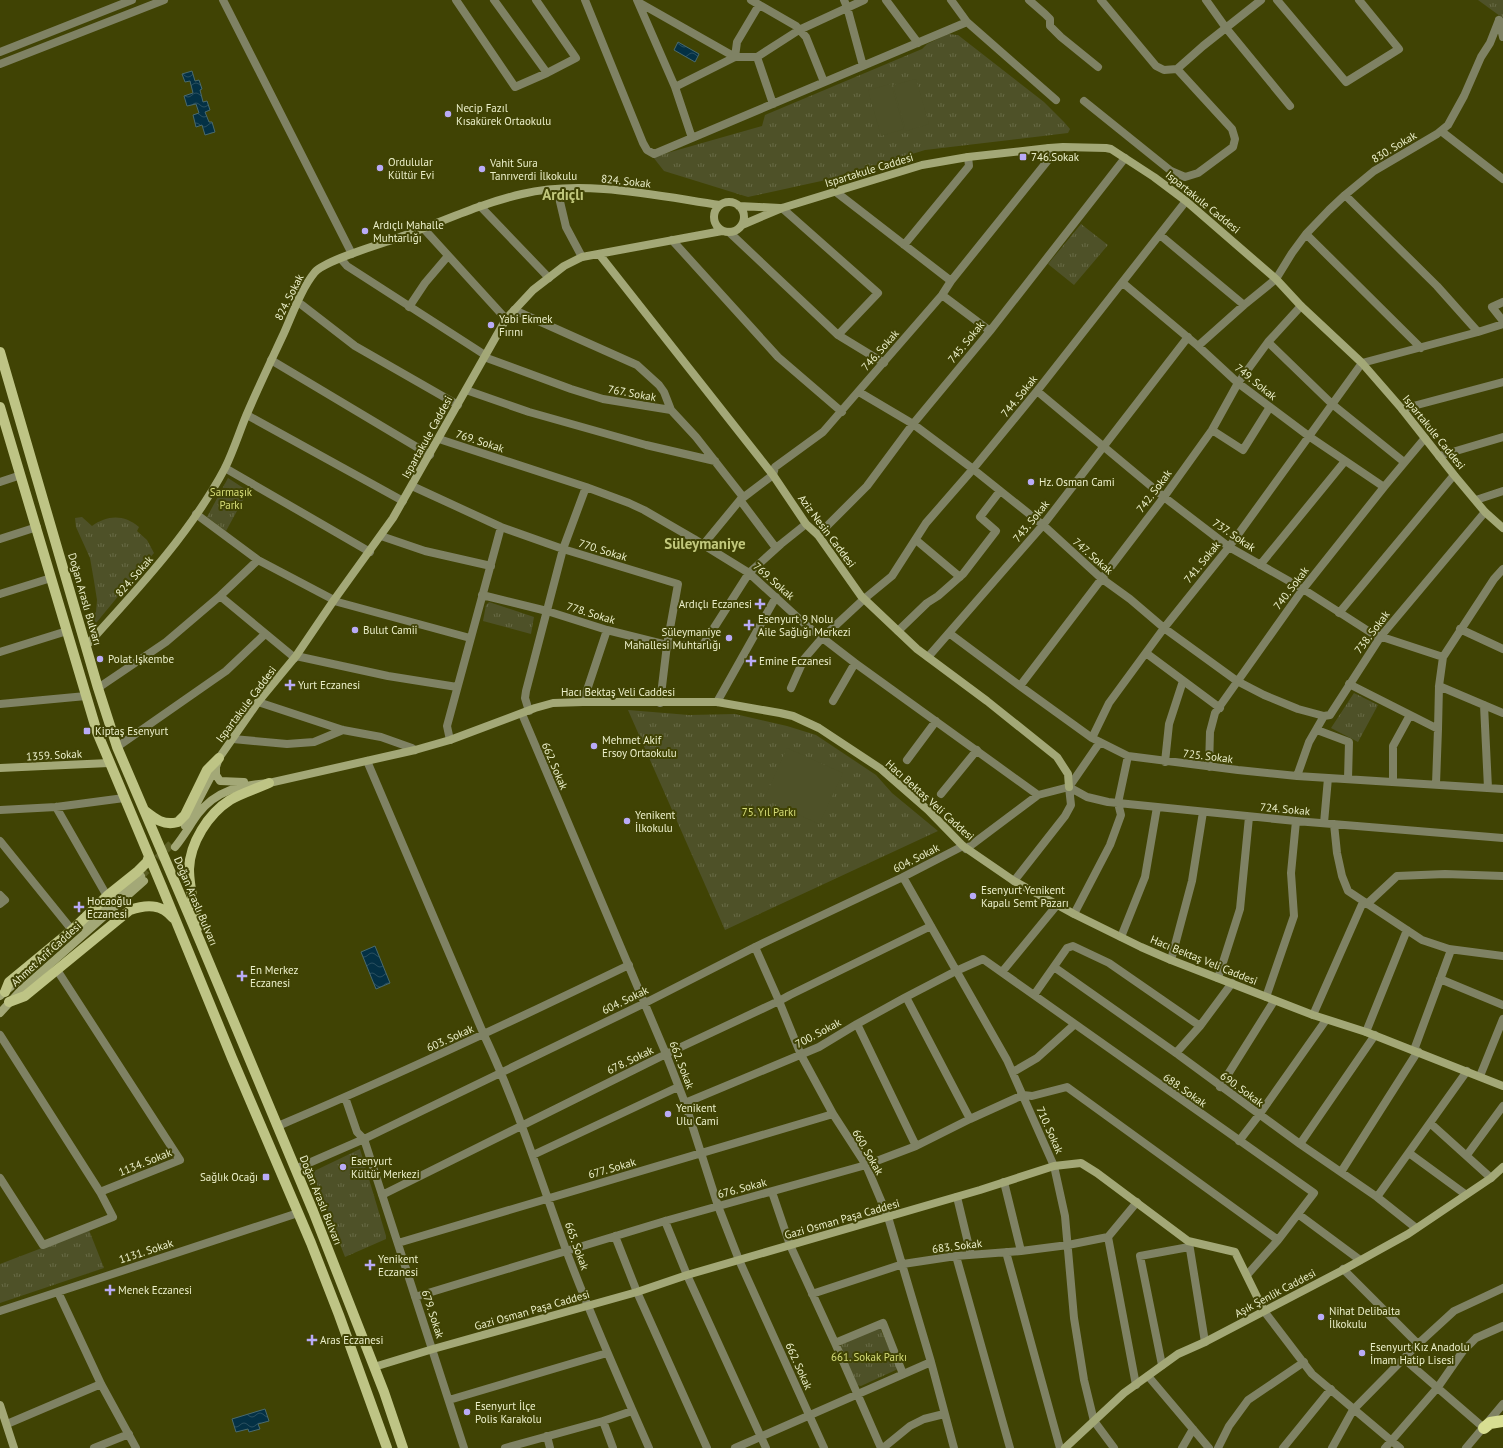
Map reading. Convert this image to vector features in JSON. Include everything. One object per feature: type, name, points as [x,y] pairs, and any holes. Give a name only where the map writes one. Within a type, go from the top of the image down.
[{"type":"highway","points":[[1484,1428],[1490,1423],[1503,1421]]},
{"type":"main road","name":"Doğan Araslı Bulvarı","points":[[0,352],[98,688],[117,747],[278,1126],[374,1367],[403,1448]]},
{"type":"main road","points":[[0,407],[3,427],[21,475],[97,732],[298,1213],[339,1315],[387,1448]]},
{"type":"main road","points":[[144,809],[162,823],[167,824],[178,822],[185,814],[207,770],[217,763]]},
{"type":"main road","points":[[200,941],[189,870],[190,859],[198,837],[211,817],[229,801],[269,783]]},
{"type":"main road","points":[[2,994],[9,982],[72,930],[107,896],[137,872],[147,862],[149,856]]},
{"type":"main road","points":[[10,1002],[25,996],[130,910],[141,906],[150,905],[160,908],[168,912],[178,925]]},
{"type":"street","points":[[0,52],[132,0]]},
{"type":"street","points":[[0,64],[164,0]]},
{"type":"street","points":[[223,0],[352,254]]},
{"type":"street","points":[[456,0],[515,87],[576,58],[536,0]]},
{"type":"street","points":[[494,0],[547,73]]},
{"type":"street","points":[[585,0],[643,143],[647,150],[654,154],[967,22]]},
{"type":"street","points":[[751,0],[796,26],[806,37],[824,82]]},
{"type":"street","points":[[674,87],[735,57],[757,57],[799,30],[846,3],[864,0]]},
{"type":"street","points":[[886,0],[918,43]]},
{"type":"street","points":[[951,0],[967,22],[1056,100]]},
{"type":"street","points":[[1029,0],[1050,19],[1050,26],[1061,37],[1098,67]]},
{"type":"street","points":[[1101,0],[1156,66],[1164,70],[1177,69],[1261,0]]},
{"type":"street","points":[[1206,0],[1226,28],[1290,106]]},
{"type":"street","points":[[1277,0],[1346,82],[1399,49],[1359,0]]},
{"type":"street","points":[[638,1],[674,87],[692,138]]},
{"type":"street","points":[[638,1],[735,57]]},
{"type":"street","points":[[846,3],[863,66]]},
{"type":"street","points":[[735,57],[737,42],[759,5]]},
{"type":"street","name":"830. Sokak","points":[[1198,346],[1276,279],[1306,234],[1345,195],[1374,172],[1441,131],[1448,125],[1490,43],[1499,20],[1503,36]]},
{"type":"street","points":[[757,57],[773,104]]},
{"type":"street","points":[[1084,101],[1171,171],[1185,177],[1198,173],[1233,147],[1235,139],[1232,129],[1177,69]]},
{"type":"street","points":[[1441,131],[1503,179]]},
{"type":"street","name":"Ispartakule Caddesi","points":[[742,226],[782,208],[922,165],[968,157],[1049,148],[1063,147],[1111,149],[1154,177],[1186,201],[1276,279],[1301,306],[1362,363],[1402,409],[1485,512],[1503,528]]},
{"type":"street","name":"746. Sokak","points":[[704,544],[742,498],[773,475],[775,467],[823,432],[842,412],[942,295],[950,281],[1049,159],[1049,148]]},
{"type":"street","points":[[904,245],[969,166],[968,157]]},
{"type":"street","name":"745. Sokak","points":[[818,535],[867,486],[913,424],[990,331],[1125,158]]},
{"type":"street","name":"824. Sokak","points":[[86,646],[170,551],[196,514],[225,468],[297,302],[308,280],[318,269],[352,254],[424,229],[480,206],[522,194],[558,189],[589,188],[628,191],[720,205]]},
{"type":"street","points":[[558,189],[566,227],[582,257]]},
{"type":"street","points":[[836,192],[950,281]]},
{"type":"street","points":[[1345,195],[1437,286],[1478,332]]},
{"type":"street","name":"744. Sokak","points":[[791,688],[804,659],[822,638],[864,599],[892,576],[926,523],[973,469],[1037,391],[1186,201]]},
{"type":"street","points":[[726,232],[738,229],[742,226],[744,215],[739,206],[730,202],[720,205],[714,213],[717,227],[726,232],[838,335],[884,363]]},
{"type":"street","points":[[480,206],[549,278]]},
{"type":"street","name":"Ispartakule Caddesi","points":[[739,206],[782,208]]},
{"type":"street","points":[[782,208],[878,293],[838,335]]},
{"type":"street","points":[[424,229],[506,319]]},
{"type":"street","name":"Ispartakule Caddesi","points":[[253,784],[229,790],[214,798],[199,813],[184,837],[174,845],[188,821],[217,763],[233,739],[258,702],[295,657],[334,600],[381,536],[430,455],[506,319],[533,290],[564,266],[582,257],[672,240],[726,232]]},
{"type":"street","points":[[1306,234],[1421,348]]},
{"type":"street","points":[[1160,235],[1244,305]]},
{"type":"street","points":[[672,240],[778,357],[842,412]]},
{"type":"street","name":"Aziz Nesin Caddesi","points":[[599,254],[773,475],[806,524],[818,535],[864,599],[928,657],[1057,757],[1068,774],[1069,787]]},
{"type":"street","points":[[409,307],[425,283],[448,256]]},
{"type":"street","name":"767. Sokak","points":[[341,259],[347,266],[484,356],[571,389],[603,399],[671,410]]},
{"type":"street","name":"749. Sokak","points":[[1123,283],[1188,337],[1238,383],[1310,437],[1384,487]]},
{"type":"street","points":[[942,295],[990,331]]},
{"type":"street","points":[[297,302],[302,304],[355,346],[458,405]]},
{"type":"street","points":[[1362,363],[1478,332],[1503,322],[1492,307],[1503,302]]},
{"type":"street","name":"742. Sokak","points":[[1020,686],[1164,497],[1212,430],[1238,383],[1268,342],[1301,306]]},
{"type":"street","points":[[514,310],[637,365],[660,385],[671,410],[696,437],[742,498],[776,548]]},
{"type":"street","name":"743. Sokak","points":[[928,657],[1043,525],[1188,337]]},
{"type":"street","points":[[1268,342],[1332,404],[1404,462]]},
{"type":"street","points":[[271,360],[430,455]]},
{"type":"street","name":"741. Sokak","points":[[1092,738],[1109,703],[1164,628],[1229,547],[1310,437],[1362,363]]},
{"type":"street","points":[[1402,409],[1503,382]]},
{"type":"street","points":[[466,390],[529,412],[646,445],[715,462]]},
{"type":"street","name":"737. Sokak","points":[[1037,391],[1164,497],[1229,547],[1260,566],[1303,589],[1373,634],[1443,657]]},
{"type":"street","name":"747. Sokak","points":[[859,392],[913,424],[973,469],[1043,525],[1101,578],[1130,599],[1164,628],[1237,681],[1298,709],[1324,716]]},
{"type":"street","points":[[1212,430],[1242,450],[1270,407]]},
{"type":"street","points":[[247,415],[403,501]]},
{"type":"street","points":[[1439,456],[1503,437]]},
{"type":"street","name":"740. Sokak","points":[[1209,766],[1210,732],[1215,713],[1303,589],[1404,462],[1425,438]]},
{"type":"street","name":"769. Sokak","points":[[439,439],[586,487],[644,510],[704,544],[749,573],[776,596],[807,626],[855,663],[1038,795]]},
{"type":"street","points":[[1260,566],[1345,461]]},
{"type":"street","points":[[225,468],[370,552]]},
{"type":"street","points":[[0,482],[21,475]]},
{"type":"street","points":[[1340,613],[1454,475]]},
{"type":"street","name":"770. Sokak","points":[[412,486],[501,527],[563,549],[678,584],[667,645],[660,703]]},
{"type":"street","name":"662. Sokak","points":[[586,487],[563,549],[526,691],[526,712],[546,775],[645,1002],[666,1054],[718,1206],[739,1260],[824,1448]]},
{"type":"street","points":[[898,631],[927,603],[938,596],[960,577],[972,564],[996,531],[980,517],[1000,491]]},
{"type":"street","points":[[1476,500],[1503,491]]},
{"type":"street","name":"738. Sokak","points":[[1297,776],[1309,742],[1324,716],[1330,715],[1381,636],[1485,512]]},
{"type":"street","points":[[196,514],[258,560],[334,600],[470,638]]},
{"type":"street","name":"778. Sokak","points":[[482,595],[547,611],[607,630],[667,645],[703,645],[749,573],[776,548],[806,524]]},
{"type":"street","points":[[450,740],[447,726],[501,527]]},
{"type":"street","points":[[0,538],[36,528]]},
{"type":"street","points":[[381,536],[426,551],[491,566]]},
{"type":"street","points":[[916,540],[960,577]]},
{"type":"street","points":[[98,688],[166,642],[220,596],[258,560]]},
{"type":"street","points":[[1436,784],[1439,686],[1443,657],[1494,579],[1503,569]]},
{"type":"street","points":[[0,594],[51,578]]},
{"type":"street","points":[[1494,579],[1503,584]]},
{"type":"street","points":[[220,596],[295,657],[388,676],[457,687]]},
{"type":"street","points":[[717,702],[776,596]]},
{"type":"street","points":[[583,702],[607,630]]},
{"type":"street","points":[[1460,630],[1503,649]]},
{"type":"street","points":[[0,652],[67,631]]},
{"type":"street","name":"725. Sokak","points":[[949,633],[1092,738],[1128,756],[1165,762],[1297,776],[1503,789]]},
{"type":"street","points":[[117,747],[226,671],[265,634]]},
{"type":"street","points":[[1146,653],[1220,708]]},
{"type":"street","points":[[832,701],[855,663]]},
{"type":"street","points":[[1165,762],[1169,724],[1183,681]]},
{"type":"street","points":[[1349,684],[1438,729]]},
{"type":"street","points":[[1439,686],[1503,713]]},
{"type":"street","points":[[0,704],[86,696]]},
{"type":"street","points":[[258,702],[343,730],[381,737],[414,750]]},
{"type":"street","name":"Hacı Bektaş Veli Caddesi","points":[[269,783],[414,750],[450,740],[553,703],[717,702],[793,716],[819,728],[881,769],[928,810],[964,848],[1014,880],[1074,914],[1171,960],[1326,1020],[1375,1035],[1503,1086]]},
{"type":"street","points":[[1484,705],[1488,788]]},
{"type":"street","points":[[1393,782],[1393,746],[1410,715]]},
{"type":"street","points":[[907,760],[936,721]]},
{"type":"street","points":[[233,739],[287,744],[314,742],[343,730]]},
{"type":"street","points":[[1317,730],[1349,742],[1348,779]]},
{"type":"street","points":[[1014,880],[1065,816],[1071,805],[1069,787],[1100,742]]},
{"type":"street","points":[[942,794],[977,750]]},
{"type":"street","points":[[1074,914],[1110,845],[1121,815],[1118,803],[1128,756]]},
{"type":"street","name":"665. Sokak","points":[[367,761],[501,1072],[588,1305],[607,1353],[649,1448]]},
{"type":"street","name":"1359. Sokak","points":[[0,768],[109,763]]},
{"type":"street","points":[[217,763],[216,775],[220,780],[253,784],[269,783]]},
{"type":"street","points":[[1324,823],[1328,778]]},
{"type":"street","points":[[1038,795],[1069,787]]},
{"type":"street","name":"724. Sokak","points":[[1069,787],[1087,797],[1108,802],[1250,817],[1503,838]]},
{"type":"street","name":"604. Sokak","points":[[295,1169],[364,1139],[755,947],[964,848],[1038,795]]},
{"type":"street","points":[[0,810],[56,807],[124,798]]},
{"type":"street","points":[[56,807],[107,896]]},
{"type":"street","points":[[1121,937],[1145,877],[1157,807]]},
{"type":"street","points":[[1171,960],[1192,881],[1203,812]]},
{"type":"street","points":[[1218,978],[1240,909],[1250,817]]},
{"type":"street","points":[[1266,997],[1294,916],[1291,873],[1296,821]]},
{"type":"street","points":[[1334,824],[1337,853],[1342,876],[1348,891],[1422,940],[1451,950],[1503,956]]},
{"type":"street","points":[[0,841],[72,930]]},
{"type":"street","points":[[1313,1015],[1365,903],[1397,876],[1445,874],[1503,876]]},
{"type":"street","name":"710. Sokak","points":[[903,877],[1013,1072],[1054,1166],[1065,1216],[1074,1318],[1084,1380],[1094,1421]]},
{"type":"street","name":"Ahmet Arif Caddesi","points":[[0,1012],[143,878],[2,994]]},
{"type":"street","points":[[0,895],[5,900],[0,904]]},
{"type":"street","points":[[1002,972],[1057,905]]},
{"type":"street","name":"678. Sokak","points":[[382,1195],[666,1054],[779,1001],[931,926]]},
{"type":"street","points":[[1366,1032],[1407,930]]},
{"type":"street","points":[[1034,995],[1067,948],[1073,946],[1110,963],[1200,1026]]},
{"type":"street","name":"660. Sokak","points":[[755,947],[801,1055],[833,1114],[866,1165],[888,1217],[903,1264],[954,1448]]},
{"type":"street","points":[[1342,1172],[1416,1051],[1451,950]]},
{"type":"street","name":"688. Sokak","points":[[956,971],[983,959],[1314,1193],[1278,1240],[1247,1275]]},
{"type":"street","name":"603. Sokak","points":[[278,1126],[484,1035],[629,965]]},
{"type":"street","name":"690. Sokak","points":[[1054,967],[1176,1053],[1259,1115],[1377,1197],[1416,1228]]},
{"type":"street","name":"1134. Sokak","points":[[57,970],[180,1160],[100,1192]]},
{"type":"street","name":"700. Sokak","points":[[684,1103],[819,1047],[857,1024],[956,971]]},
{"type":"street","points":[[1440,979],[1503,1005]]},
{"type":"street","points":[[1176,1053],[1200,1026],[1232,983]]},
{"type":"street","points":[[906,997],[970,1119]]},
{"type":"street","points":[[1220,1087],[1274,1000]]},
{"type":"street","points":[[1480,1076],[1503,1019]]},
{"type":"street","points":[[1239,1141],[1326,1020]]},
{"type":"street","points":[[857,1024],[916,1146]]},
{"type":"street","points":[[1013,1072],[1037,1058],[1074,1024]]},
{"type":"street","points":[[0,1035],[100,1192],[113,1217],[43,1245],[0,1178]]},
{"type":"street","points":[[1300,1144],[1375,1035]]},
{"type":"street","points":[[1377,1197],[1467,1072]]},
{"type":"street","name":"676. Sokak","points":[[415,1297],[665,1221],[866,1165],[916,1146],[1023,1095],[1032,1096],[1067,1087],[1278,1240]]},
{"type":"street","points":[[533,1155],[678,1088]]},
{"type":"street","name":"679. Sokak","points":[[345,1097],[357,1132],[364,1139],[464,1448]]},
{"type":"street","points":[[1467,1155],[1503,1106]]},
{"type":"street","name":"677. Sokak","points":[[398,1243],[833,1114]]},
{"type":"street","points":[[1430,1123],[1491,1178]]},
{"type":"street","points":[[1409,1153],[1465,1194]]},
{"type":"street","name":"Gazi Osman Paşa Caddesi","points":[[374,1367],[432,1349],[637,1292],[687,1275],[957,1197],[1054,1166],[1081,1163],[1137,1202],[1189,1244],[1235,1252],[1264,1311]]},
{"type":"street","name":"Aşık Şenlik Caddesi","points":[[1065,1448],[1124,1393],[1178,1354],[1205,1342],[1264,1311],[1360,1260],[1416,1228],[1491,1178],[1503,1168]]},
{"type":"street","points":[[1004,1182],[1021,1251]]},
{"type":"street","points":[[772,1192],[790,1245],[882,1448],[910,1426],[924,1419],[944,1414]]},
{"type":"street","points":[[957,1197],[971,1254]]},
{"type":"street","points":[[1136,1385],[1108,1237],[1137,1202]]},
{"type":"street","name":"1131. Sokak","points":[[0,1311],[298,1213]]},
{"type":"street","points":[[1298,1214],[1360,1260]]},
{"type":"street","points":[[665,1221],[687,1275],[766,1448]]},
{"type":"street","points":[[615,1236],[637,1292],[708,1448]]},
{"type":"street","name":"683. Sokak","points":[[812,1294],[903,1264],[971,1254],[1021,1251],[1068,1245],[1108,1237]]},
{"type":"street","points":[[1162,1365],[1140,1256],[1189,1244],[1205,1342]]},
{"type":"street","points":[[1006,1252],[1060,1448]]},
{"type":"street","points":[[956,1256],[1010,1448]]},
{"type":"street","points":[[1343,1269],[1418,1344]]},
{"type":"street","points":[[1332,1448],[1353,1410],[1403,1358],[1454,1311],[1503,1288]]},
{"type":"street","points":[[58,1292],[101,1384],[136,1448]]},
{"type":"street","points":[[1264,1311],[1312,1374],[1400,1448]]},
{"type":"street","points":[[835,1343],[883,1323],[903,1374]]},
{"type":"street","points":[[1385,1448],[1438,1387],[1463,1351],[1476,1338],[1503,1326]]},
{"type":"street","points":[[449,1400],[607,1353]]},
{"type":"street","points":[[1403,1358],[1484,1428]]},
{"type":"street","points":[[735,1448],[931,1362]]},
{"type":"street","points":[[1218,1448],[1229,1426],[1248,1400],[1304,1362]]},
{"type":"street","points":[[1148,1376],[1209,1448]]},
{"type":"street","points":[[6,1424],[101,1384]]},
{"type":"street","points":[[1283,1448],[1331,1389]]},
{"type":"street","points":[[1466,1448],[1503,1404]]},
{"type":"street","points":[[0,1405],[14,1448]]},
{"type":"street","points":[[505,1448],[603,1421],[632,1410]]},
{"type":"street","points":[[603,1421],[613,1448]]},
{"type":"street","points":[[1094,1421],[1114,1448]]},
{"type":"street","points":[[1182,1448],[1193,1429]]},
{"type":"street","points":[[99,1447],[129,1434]]},
{"type":"street","points":[[547,1436],[550,1448]]},
{"type":"green space","points":[[1478,0],[1503,0],[1503,24],[1500,16]]},
{"type":"green space","points":[[948,34],[958,35],[1044,102],[1070,129],[1068,133],[925,150],[835,178],[748,197],[664,171],[653,157],[762,126],[765,115],[922,49],[927,44]]},
{"type":"green space","points":[[916,79],[929,124],[906,131],[893,85]]},
{"type":"green space","points":[[891,84],[904,129],[881,136],[868,90]]},
{"type":"green space","points":[[1081,224],[1108,245],[1074,285],[1048,264]]},
{"type":"green space","name":"Sarmaşık Parkı","points":[[228,478],[248,491],[226,531],[207,517]]},
{"type":"green space","points":[[82,517],[92,526],[98,522],[110,518],[121,518],[133,523],[139,527],[137,531],[147,540],[154,553],[96,623],[92,616],[96,612],[97,600],[90,558],[76,527],[75,518]]},
{"type":"green space","points":[[489,602],[534,617],[531,634],[483,621],[486,605]]},
{"type":"green space","points":[[1354,693],[1378,705],[1358,742],[1331,728]]},
{"type":"green space","name":"75. Yıl Parkı","points":[[628,710],[689,715],[735,714],[787,726],[816,735],[876,775],[892,793],[938,831],[725,930]]},
{"type":"green space","points":[[787,748],[843,773],[819,824],[764,799]]},
{"type":"green space","points":[[360,1149],[386,1239],[345,1257],[312,1172]]},
{"type":"green space","points":[[89,1230],[104,1268],[0,1303],[0,1264]]},
{"type":"green space","name":"661. Sokak Parkı","points":[[880,1328],[898,1369],[861,1386],[856,1385],[840,1344]]},
{"type":"water","points":[[678,42],[699,54],[695,62],[674,50]]},
{"type":"water","points":[[192,71],[195,81],[199,80],[202,89],[200,90],[203,102],[207,101],[210,110],[205,112],[209,122],[212,122],[215,132],[205,135],[202,125],[196,127],[193,115],[199,113],[196,104],[187,106],[184,96],[193,93],[190,81],[185,82],[182,74]]},
{"type":"water","points":[[375,946],[390,983],[376,989],[361,952]]},
{"type":"water","points":[[265,1409],[269,1421],[258,1424],[260,1429],[249,1432],[248,1429],[236,1432],[232,1419]]},
{"type":"tunnel","points":[[141,876],[173,842]]},
{"type":"place","name":"Necip Fazıl Kısakürek Ortaokulu","points":[[448,114]]},
{"type":"place","name":"746.Sokak","points":[[1023,157]]},
{"type":"place","name":"Ordulular Kültür Evi","points":[[380,168]]},
{"type":"place","name":"Vahit Sura Tanrıverdi İlkokulu","points":[[482,169]]},
{"type":"place","name":"Ardıçlı Mahalle Muhtarlığı","points":[[365,231]]},
{"type":"place","name":"Yabi Ekmek Fırını","points":[[491,325]]},
{"type":"place","name":"Hz. Osman Cami","points":[[1031,482]]},
{"type":"place","name":"Ardıçlı Eczanesi","points":[[760,604]]},
{"type":"place","name":"Esenyurt 9 Nolu Aile Sağlığı Merkezi","points":[[749,625]]},
{"type":"place","name":"Bulut Camii","points":[[355,630]]},
{"type":"place","name":"Süleymaniye Mahallesi Muhtarlığı","points":[[729,638]]},
{"type":"place","name":"Polat Işkembe","points":[[100,659]]},
{"type":"place","name":"Emine Eczanesi","points":[[751,661]]},
{"type":"place","name":"Yurt Eczanesi","points":[[290,685]]},
{"type":"place","name":"Kiptaş Esenyurt","points":[[87,731]]},
{"type":"place","name":"Mehmet Akif Ersoy Ortaokulu","points":[[594,746]]},
{"type":"place","name":"Yenikent İlkokulu","points":[[627,821]]},
{"type":"place","name":"Esenyurt Yenikent Kapalı Semt Pazarı","points":[[973,896]]},
{"type":"place","name":"Hocaoğlu Eczanesi","points":[[79,907]]},
{"type":"place","name":"En Merkez Eczanesi","points":[[242,976]]},
{"type":"place","name":"Yenikent Ulu Cami","points":[[668,1114]]},
{"type":"place","name":"Esenyurt Kültür Merkezi","points":[[343,1167]]},
{"type":"place","name":"Sağlık Ocağı","points":[[266,1177]]},
{"type":"place","name":"Yenikent Eczanesi","points":[[370,1265]]},
{"type":"place","name":"Menek Eczanesi","points":[[110,1290]]},
{"type":"place","name":"Nihat Delibalta İlkokulu","points":[[1321,1317]]},
{"type":"place","name":"Aras Eczanesi","points":[[312,1340]]},
{"type":"place","name":"Esenyurt Kız Anadolu İmam Hatip Lisesi","points":[[1362,1353]]},
{"type":"place","name":"Esenyurt İlçe Polis Karakolu","points":[[467,1412]]},
{"type":"district","name":"Ardıçlı","points":[[563,194]]},
{"type":"district","name":"Süleymaniye","points":[[705,543]]}]
